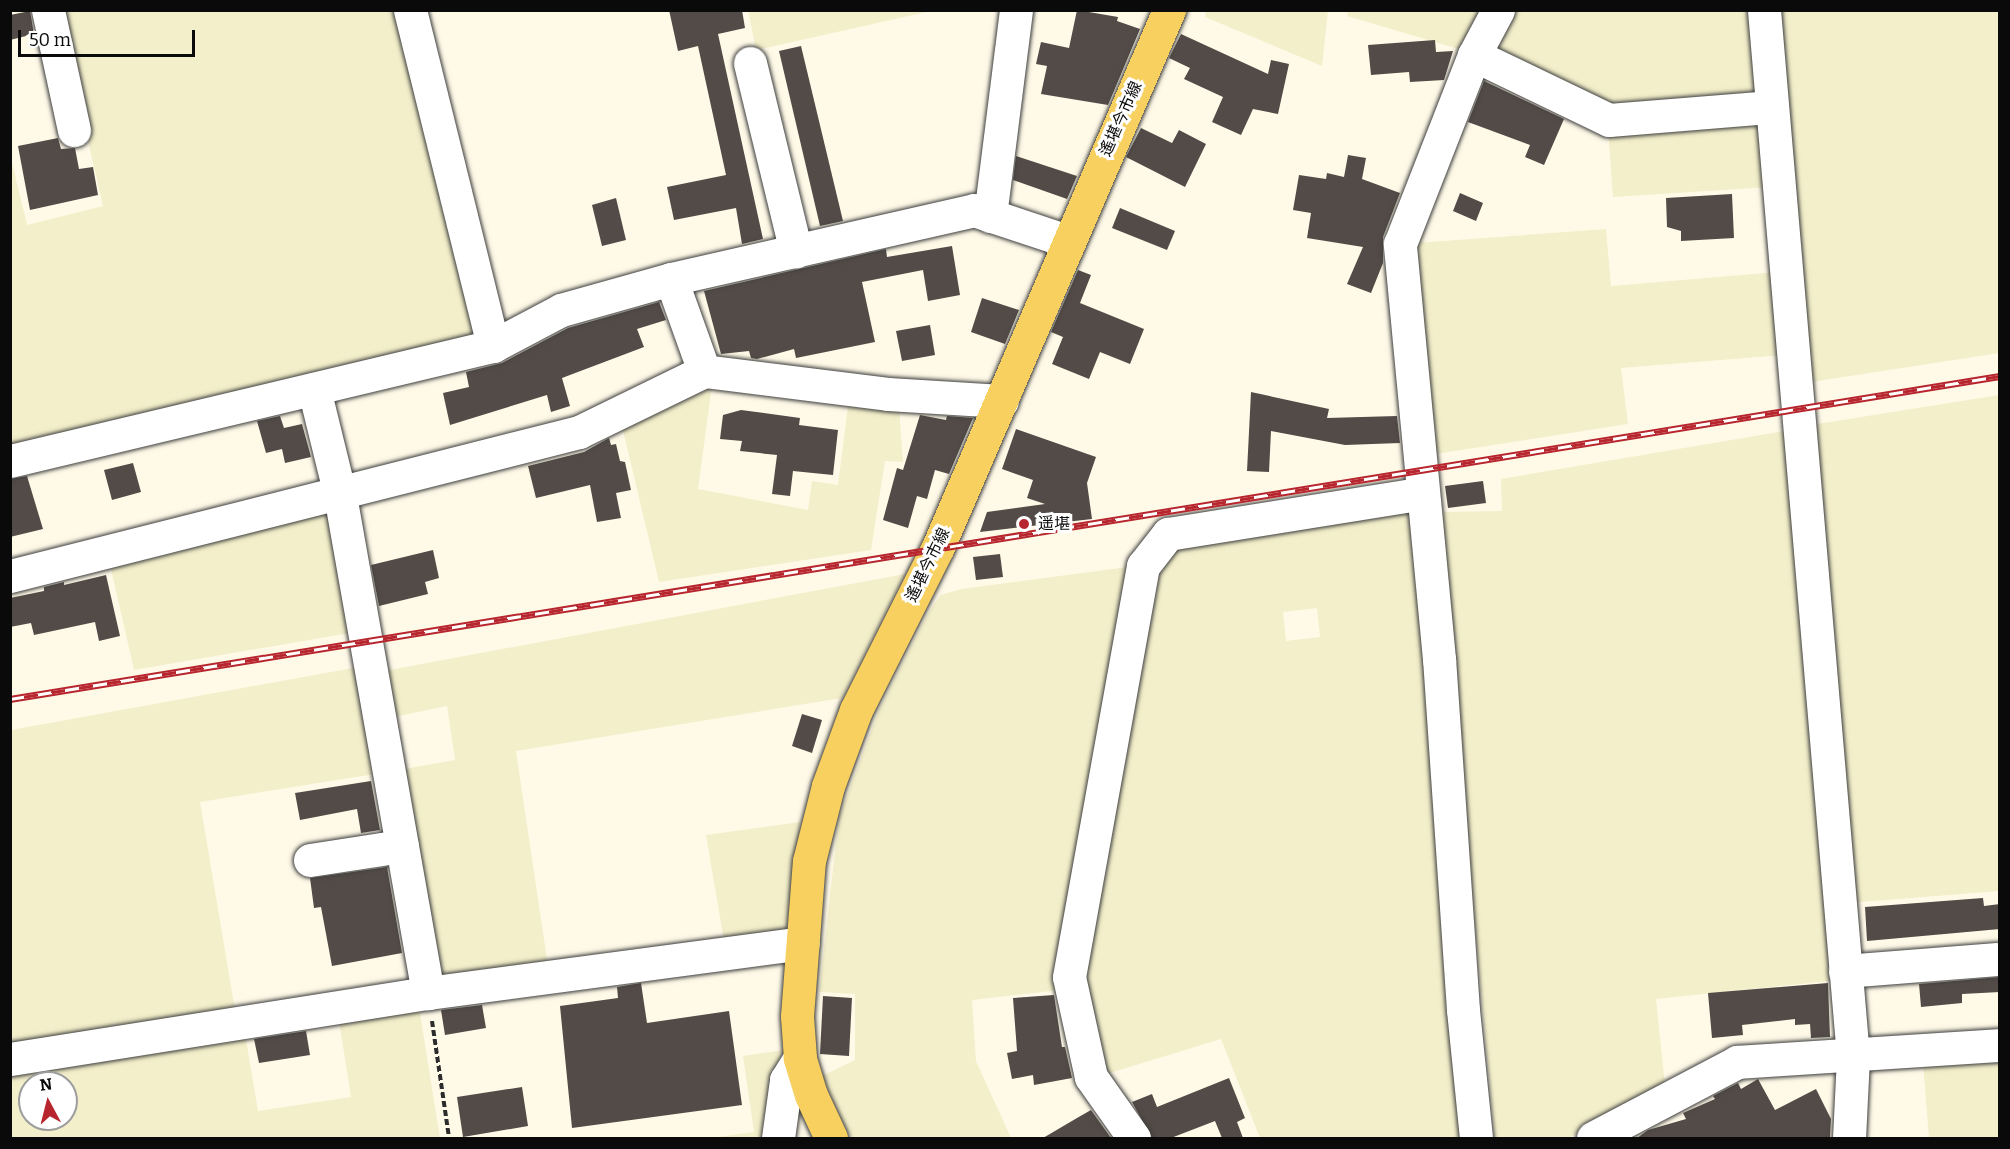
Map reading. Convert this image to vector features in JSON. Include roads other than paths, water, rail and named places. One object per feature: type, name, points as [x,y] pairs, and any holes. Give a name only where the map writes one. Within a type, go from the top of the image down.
[{"type":"main road","name":"遙堪今市線","points":[[831,1138],[811,1095],[800,1058],[797,1016],[809,861],[836,764],[856,710],[938,548],[1002,401],[1067,241],[1169,10]]},
{"type":"street","points":[[48,10],[74,130]]},
{"type":"street","points":[[410,10],[493,346]]},
{"type":"street","points":[[990,216],[1016,10]]},
{"type":"street","points":[[1476,1138],[1423,493],[1400,244],[1474,55],[1498,10]]},
{"type":"street","points":[[1764,10],[1853,1057],[1849,1138]]},
{"type":"street","points":[[1474,55],[1609,120],[1771,107]]},
{"type":"street","points":[[750,63],[796,251]]},
{"type":"street","points":[[10,461],[493,346],[561,310],[671,279],[974,210],[1067,241]]},
{"type":"street","points":[[671,279],[704,371]]},
{"type":"street","points":[[10,576],[340,495],[579,432],[704,371],[888,394],[1002,401]]},
{"type":"street","points":[[314,389],[340,495],[428,993]]},
{"type":"street","points":[[1134,1138],[1091,1077],[1069,977],[1143,566],[1168,534],[1423,493]]},
{"type":"street","points":[[310,860],[402,846]]},
{"type":"street","points":[[10,1059],[428,993],[804,943]]},
{"type":"street","points":[[1845,971],[1997,959]]},
{"type":"street","points":[[1593,1138],[1737,1062],[1853,1057],[2000,1046]]},
{"type":"street","points":[[778,1138],[786,1080],[800,1058]]},
{"type":"railway","points":[[10,699],[2000,376]]},
{"type":"place","name":"遥堪","points":[[1024,524]]}]
